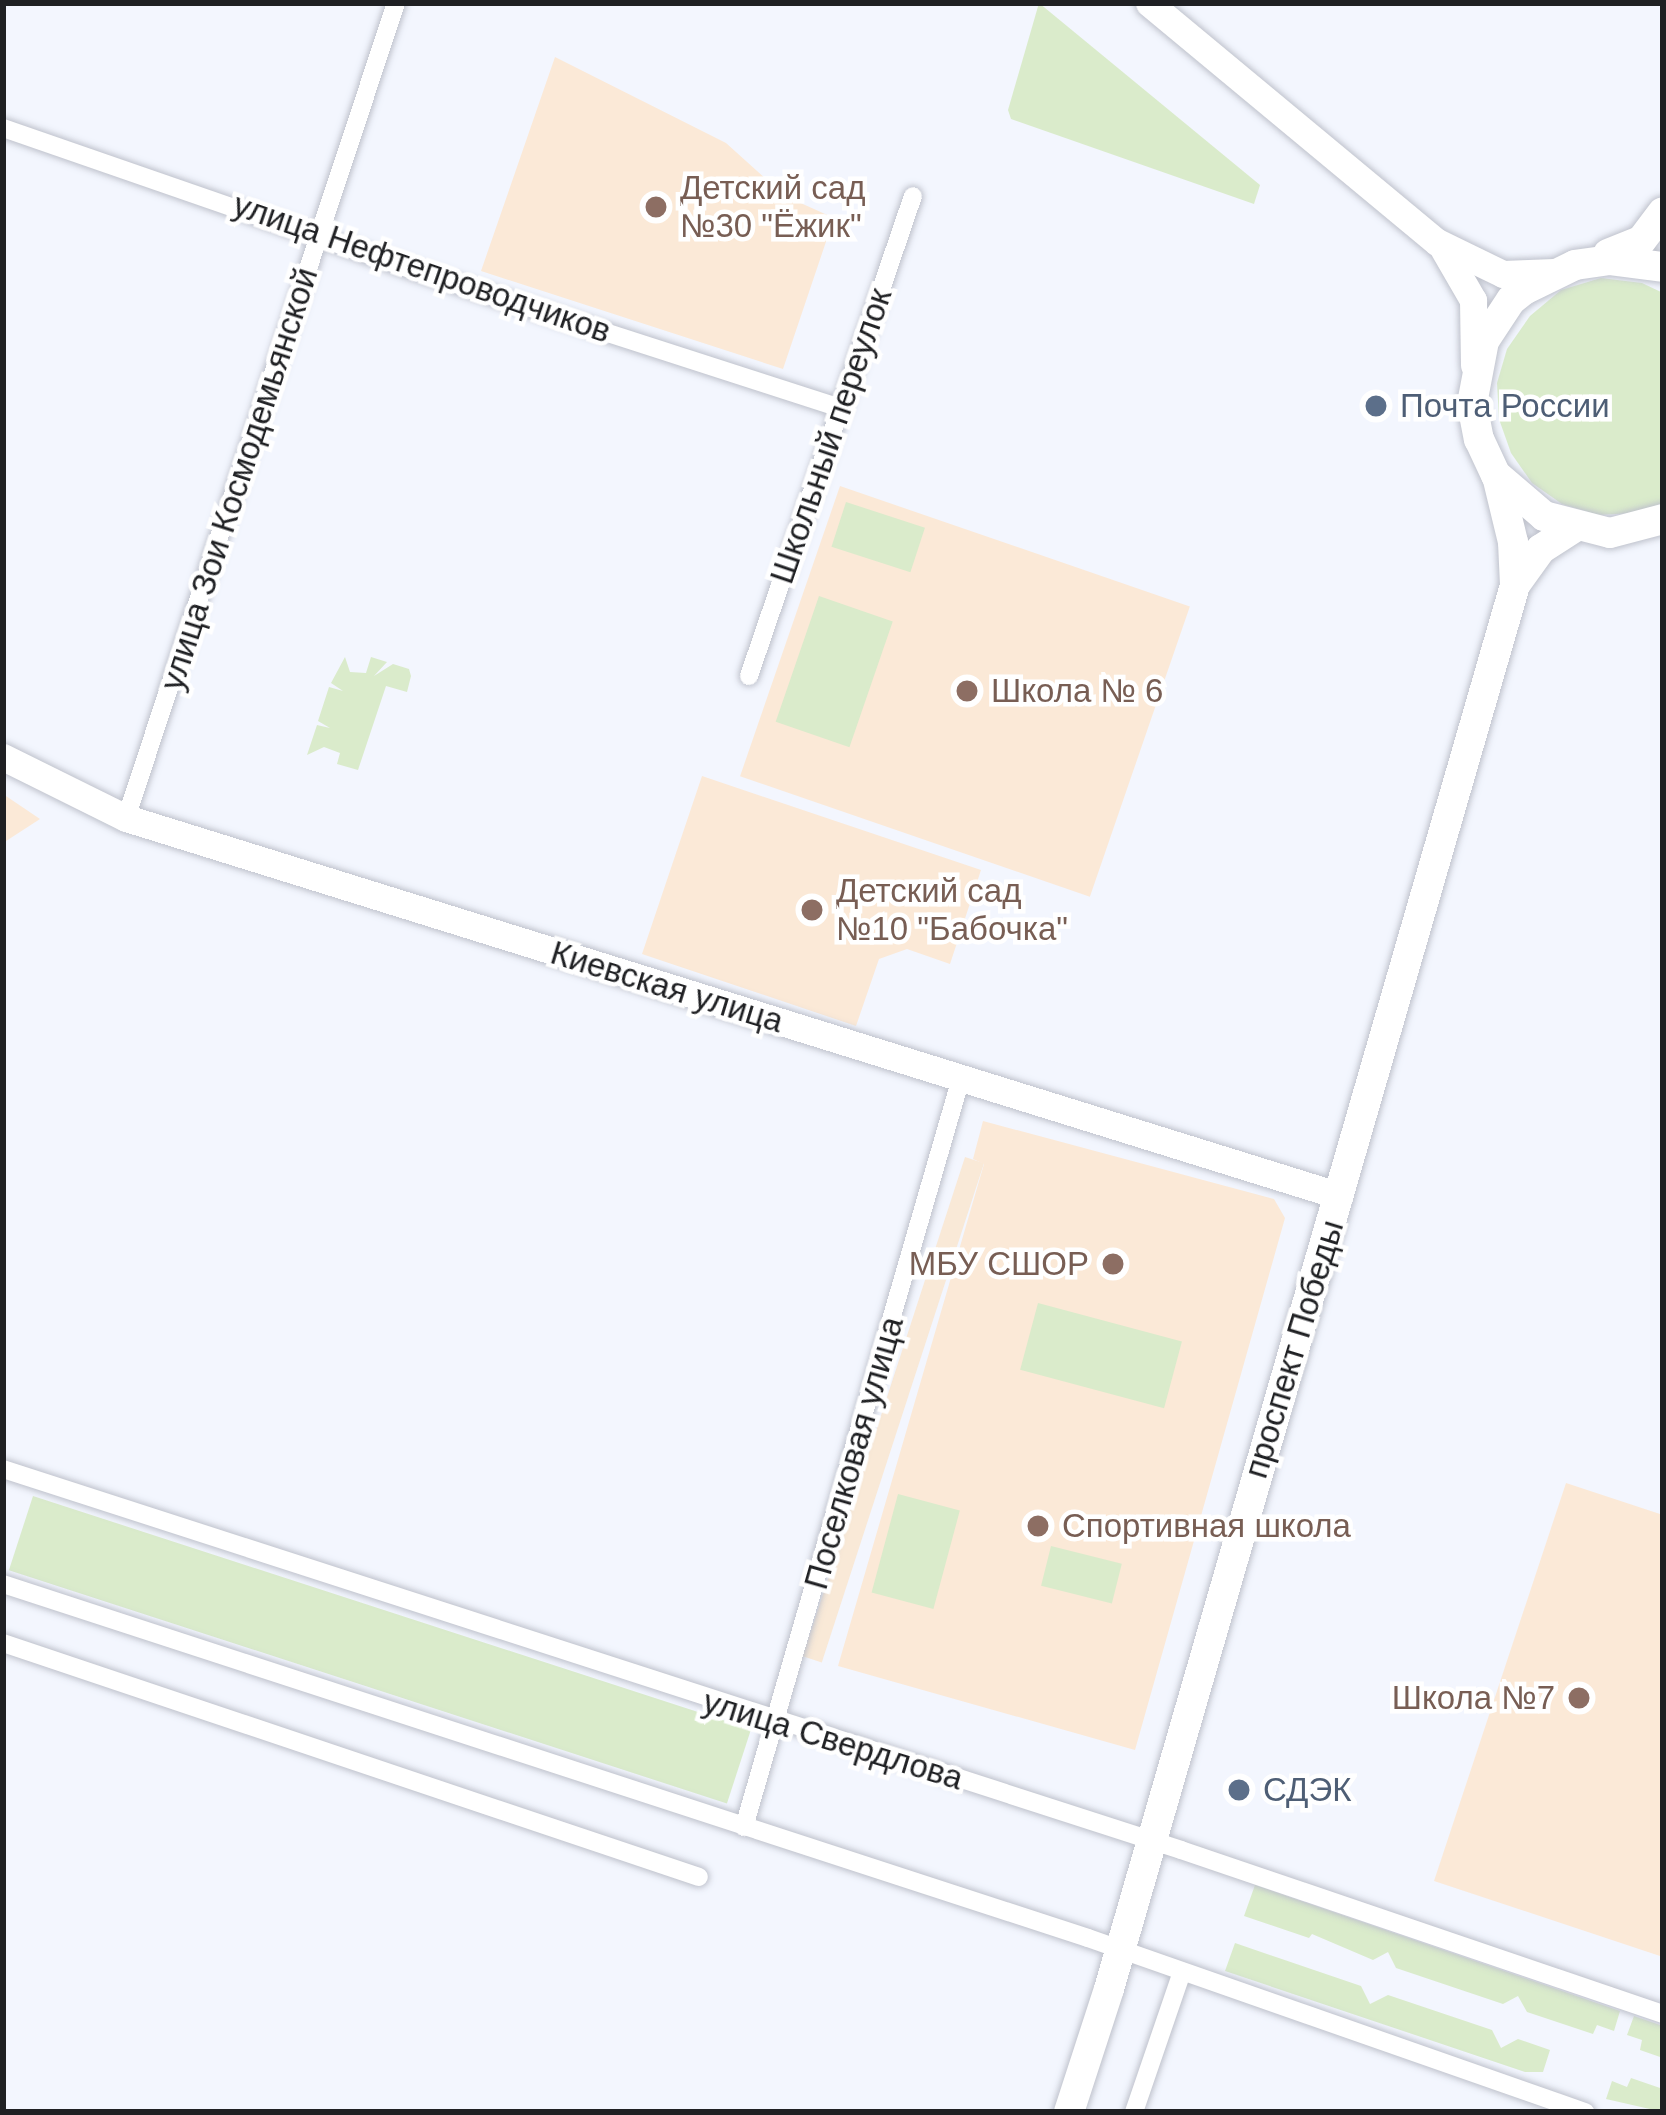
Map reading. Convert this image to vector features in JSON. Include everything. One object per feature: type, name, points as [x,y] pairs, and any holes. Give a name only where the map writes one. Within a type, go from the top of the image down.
[{"type":"main road","points":[[1149,3],[1437,242],[1464,276],[1473,300],[1474,374]]},
{"type":"main road","points":[[1474,374],[1484,341],[1510,300],[1564,268],[1641,241],[1663,212]]},
{"type":"main road","points":[[1437,242],[1503,274],[1640,260],[1663,267]]},
{"type":"main road","name":"проспект Победы","points":[[1069,2112],[1121,1950],[1515,585],[1513,542],[1496,475],[1474,421],[1474,374]]},
{"type":"main road","points":[[1496,475],[1526,504],[1573,528],[1610,533],[1663,519]]},
{"type":"main road","name":"проспект Победы","points":[[1515,585],[1541,549],[1573,528]]},
{"type":"main road","name":"Киевская улица","points":[[3,757],[126,818],[1340,1196]]},
{"type":"street","name":"улица Зои Космодемьянской","points":[[126,818],[396,3]]},
{"type":"street","name":"улица Нефтепроводчиков","points":[[3,128],[841,408]]},
{"type":"street","name":"Школьный переулок","points":[[749,676],[913,196]]},
{"type":"street","name":"Поселковая улица","points":[[744,1827],[961,1078]]},
{"type":"street","name":"улица Свердлова","points":[[3,1469],[1151,1840],[1663,2014]]},
{"type":"street","points":[[3,1584],[1121,1950],[1585,2112]]},
{"type":"street","points":[[3,1643],[699,1876]]},
{"type":"street","points":[[1135,2112],[1182,1972]]},
{"type":"shaded area","name":"Детский сад №30 \"Ёжик\"","points":[[555,57],[726,143],[785,196],[834,218],[783,369],[481,271]]},
{"type":"shaded area","name":"Школа № 6","points":[[840,486],[1190,606],[1090,897],[740,776]]},
{"type":"shaded area","name":"Детский сад №10 \"Бабочка\"","points":[[702,776],[981,870],[950,964],[907,949],[879,959],[856,1026],[642,954]]},
{"type":"shaded area","points":[[3,794],[40,819],[3,843]]},
{"type":"shaded area","points":[[983,1121],[1274,1199],[1285,1218],[1135,1750],[838,1666],[984,1164],[973,1159]]},
{"type":"shaded area","points":[[965,1157],[984,1163],[822,1662],[803,1656]]},
{"type":"shaded area","name":"Школа №7","points":[[1566,1483],[1663,1515],[1663,1957],[1434,1881]]},
{"type":"green space","points":[[1039,3],[1260,185],[1254,204],[1011,119],[1008,110]]},
{"type":"green space","points":[[1601,278],[1642,283],[1663,293],[1663,503],[1635,513],[1598,515],[1562,504],[1532,483],[1511,453],[1499,419],[1497,383],[1507,349],[1530,316],[1561,290]]},
{"type":"green space","points":[[846,502],[925,528],[910,572],[831,547]]},
{"type":"green space","points":[[819,596],[893,621],[849,747],[776,722]]},
{"type":"green space","points":[[345,657],[350,672],[366,673],[371,657],[387,662],[374,676],[393,664],[409,669],[411,676],[407,692],[386,686],[358,770],[337,764],[340,753],[324,747],[307,755],[317,725],[330,728],[318,721],[329,687],[343,691],[331,683]]},
{"type":"green space","points":[[1038,1303],[1182,1342],[1164,1408],[1020,1370]]},
{"type":"green space","points":[[898,1494],[960,1511],[933,1609],[872,1593]]},
{"type":"green space","points":[[33,1496],[751,1729],[727,1803],[9,1570]]},
{"type":"green space","points":[[1051,1546],[1122,1564],[1112,1603],[1041,1586]]},
{"type":"green space","points":[[1255,1885],[1620,2011],[1614,2031],[1597,2025],[1593,2034],[1527,2012],[1518,1996],[1503,2004],[1396,1968],[1388,1952],[1373,1960],[1312,1934],[1309,1938],[1244,1916]]},
{"type":"green space","points":[[1235,1943],[1361,1986],[1370,2004],[1388,1995],[1492,2030],[1501,2048],[1518,2039],[1550,2050],[1543,2072],[1525,2072],[1225,1971]]},
{"type":"green space","points":[[1634,2016],[1663,2026],[1663,2058],[1640,2050],[1642,2040],[1627,2035]]},
{"type":"green space","points":[[1631,2078],[1663,2089],[1663,2112],[1606,2099],[1612,2081],[1627,2087]]},
{"type":"place","name":"Детский сад №30 \"Ёжик\"","points":[[656,207]]},
{"type":"place","name":"Почта России","points":[[1376,406]]},
{"type":"place","name":"Школа № 6","points":[[967,691]]},
{"type":"place","name":"Детский сад №10 \"Бабочка\"","points":[[812,910]]},
{"type":"place","name":"МБУ СШОР","points":[[1113,1264]]},
{"type":"place","name":"Спортивная школа","points":[[1038,1526]]},
{"type":"place","name":"Школа №7","points":[[1579,1698]]},
{"type":"place","name":"СДЭК","points":[[1239,1790]]}]
